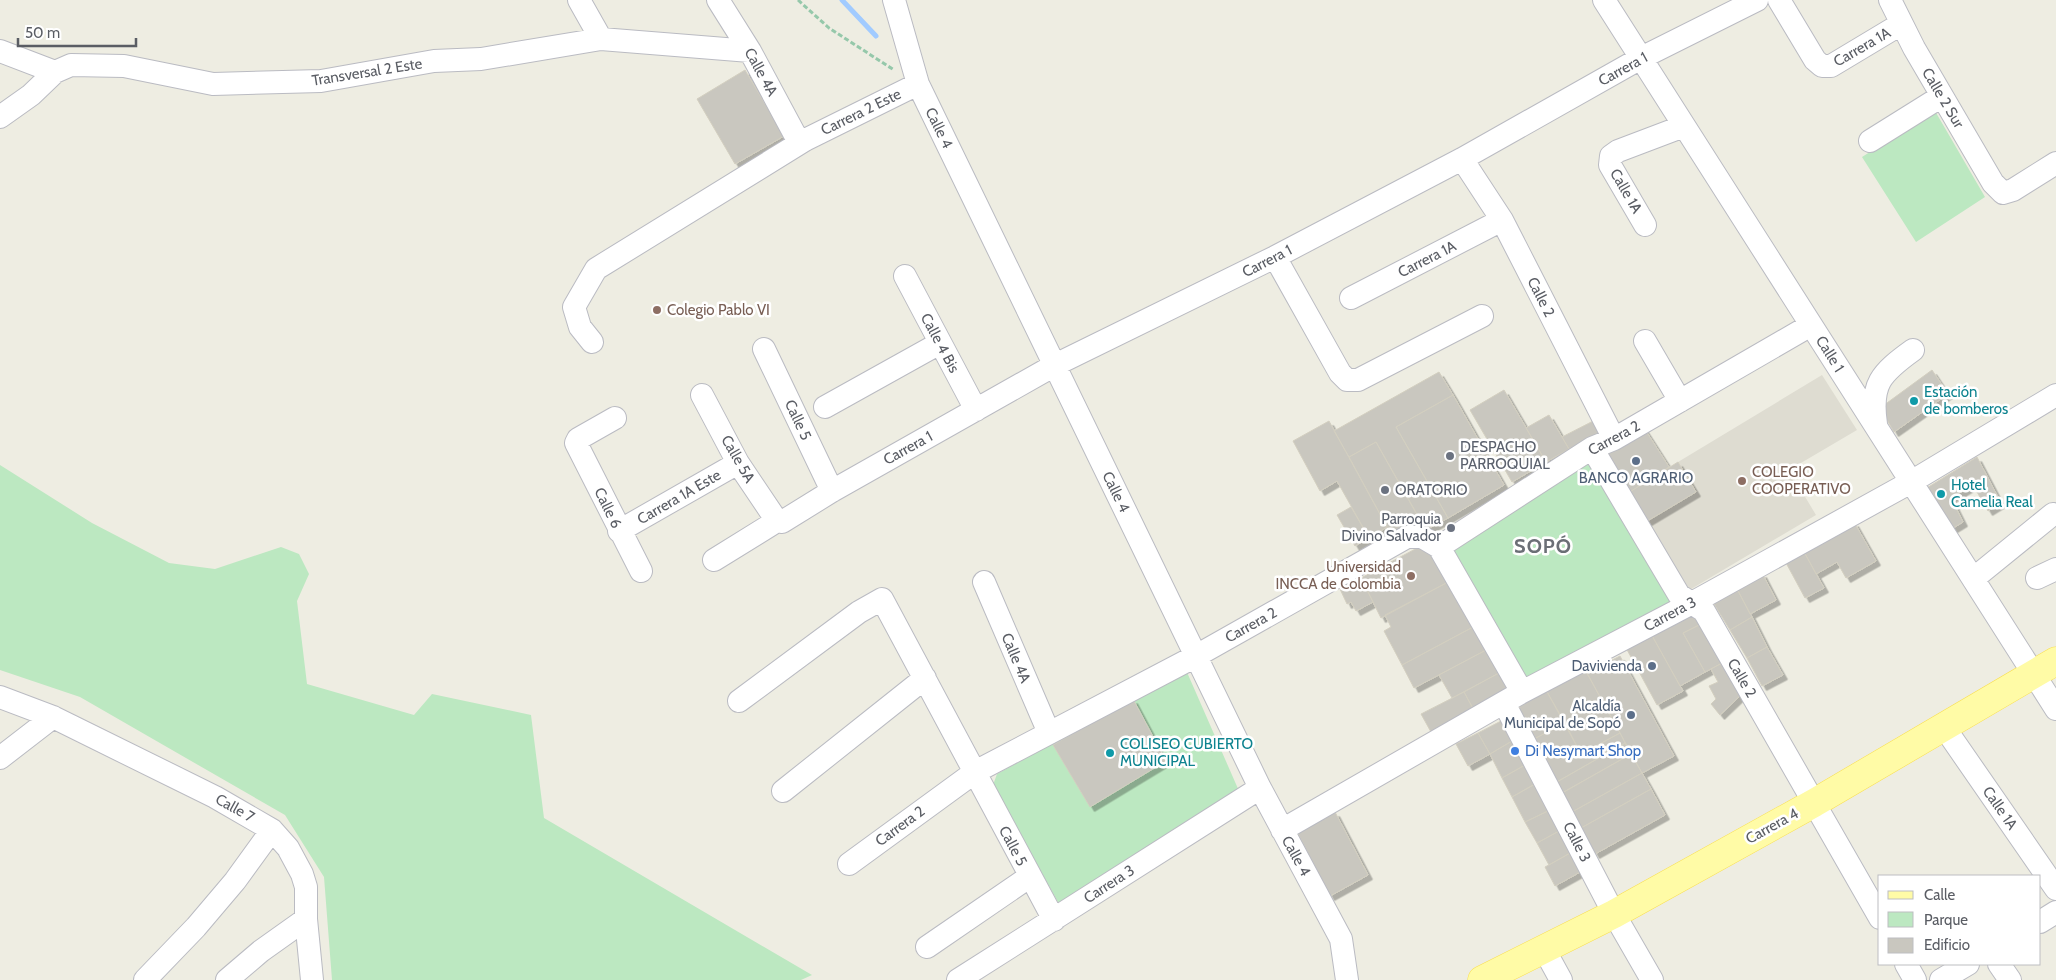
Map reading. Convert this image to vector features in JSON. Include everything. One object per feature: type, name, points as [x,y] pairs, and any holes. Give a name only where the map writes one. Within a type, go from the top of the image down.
[{"type":"main road","name":"Carrera 4","points":[[1482,980],[1614,914],[1814,803],[2045,667]]},
{"type":"street","points":[[579,0],[601,39]]},
{"type":"street","name":"Calle 4A","points":[[718,0],[750,51],[794,133],[798,138],[805,140]]},
{"type":"street","name":"Calle 4","points":[[894,0],[918,84],[1260,788],[1341,939],[1347,980]]},
{"type":"street","name":"Calle 1","points":[[1604,0],[1973,578],[2045,667],[2056,709]]},
{"type":"street","name":"Carrera 1A","points":[[1779,0],[1815,60],[1822,66],[1831,66],[1901,24]]},
{"type":"street","name":"Calle 2 Sur","points":[[1890,0],[1901,24],[1919,44],[1953,105],[1993,184],[2003,193],[2013,190],[2056,162]]},
{"type":"street","name":"Carrera 1","points":[[714,560],[777,521],[782,522],[832,491],[1055,365],[1275,257],[1462,159],[1641,58],[1747,2]]},
{"type":"street","name":"Transversal 2 Este","points":[[0,117],[31,96],[55,72],[71,65],[124,66],[213,84],[321,81],[434,61],[480,59],[601,39],[750,51]]},
{"type":"street","points":[[0,51],[55,72]]},
{"type":"street","name":"Carrera 2 Este","points":[[592,342],[580,327],[574,307],[596,269],[805,140],[918,84]]},
{"type":"street","points":[[1870,141],[1953,105]]},
{"type":"street","name":"Calle 1A","points":[[1645,225],[1610,165],[1611,156],[1618,151],[1684,126]]},
{"type":"street","name":"Calle 2","points":[[1462,159],[1502,220],[1614,439]]},
{"type":"street","name":"Carrera 1A","points":[[1351,298],[1502,220]]},
{"type":"street","points":[[1275,257],[1340,373],[1347,380],[1358,380],[1482,316]]},
{"type":"street","name":"Calle 4 Bis","points":[[905,276],[976,410]]},
{"type":"street","name":"Carrera 2","points":[[849,864],[974,772],[1196,656],[1407,537],[1422,537],[1439,547],[1592,448],[1614,439],[1811,325]]},
{"type":"street","points":[[1645,341],[1680,401]]},
{"type":"street","points":[[825,406],[940,343]]},
{"type":"street","name":"Calle 5","points":[[764,349],[832,491]]},
{"type":"street","points":[[1877,427],[1872,401],[1879,382],[1893,365],[1913,350]]},
{"type":"street","name":"Calle 5A","points":[[702,395],[738,463],[777,521]]},
{"type":"street","name":"Carrera 3","points":[[1282,830],[1513,697],[1692,603],[1911,482],[2056,395]]},
{"type":"street","name":"Calle 6","points":[[614,418],[578,439],[576,443],[619,531],[641,571]]},
{"type":"street","name":"Calle 2","points":[[1592,448],[1679,595],[1704,611],[1878,915]]},
{"type":"street","name":"Carrera 1A Este","points":[[619,531],[738,463]]},
{"type":"street","points":[[1973,578],[2053,514]]},
{"type":"street","name":"Calle 3","points":[[1439,547],[1513,697],[1614,914],[1652,980]]},
{"type":"street","name":"Calle 4A","points":[[984,582],[1049,733]]},
{"type":"street","name":"Calle 5","points":[[739,701],[859,612],[882,599],[1029,877],[1054,920]]},
{"type":"street","points":[[783,791],[925,678]]},
{"type":"street","name":"Calle 7","points":[[0,697],[53,717],[215,797],[272,830],[288,848],[302,874],[306,887],[306,919],[312,980]]},
{"type":"street","points":[[0,758],[53,717]]},
{"type":"street","name":"Calle 1A","points":[[1944,727],[2056,889]]},
{"type":"street","name":"Carrera 3","points":[[958,980],[1260,788]]},
{"type":"street","points":[[145,980],[196,928],[272,830]]},
{"type":"street","points":[[927,947],[1029,877]]},
{"type":"street","points":[[2041,921],[2056,912]]},
{"type":"street","points":[[227,980],[261,951],[306,919]]},
{"type":"street","points":[[1544,949],[1561,980]]},
{"type":"street","points":[[1907,965],[1915,980]]},
{"type":"street","points":[[1940,980],[1966,965]]},
{"type":"street","points":[[2000,965],[2010,980]]},
{"type":"path","points":[[798,0],[829,28],[918,84]]},
{"type":"shaded area","name":"COLEGIO COOPERATIVO","points":[[1822,375],[1857,430],[1789,470],[1816,515],[1686,592],[1644,523],[1678,462]]},
{"type":"green space","points":[[1935,111],[1985,197],[1916,242],[1862,157]]},
{"type":"green space","points":[[1592,448],[1692,603],[1522,692],[1439,547]]},
{"type":"green space","points":[[0,465],[92,523],[169,563],[215,569],[281,547],[299,554],[309,574],[297,601],[307,684],[414,715],[432,694],[531,715],[544,818],[812,975],[801,980],[332,980],[324,877],[285,815],[80,697],[0,670]]},
{"type":"green space","points":[[1186,670],[1239,791],[1059,904],[993,785],[997,774]]},
{"type":"building","points":[[745,70],[784,136],[735,164],[697,99]]},
{"type":"building","name":"Estación de bomberos","points":[[1932,370],[1948,394],[1894,432],[1880,408]]},
{"type":"building","points":[[1439,372],[1453,395],[1396,427],[1448,518],[1426,530],[1376,442],[1349,457],[1334,431]]},
{"type":"building","points":[[1504,390],[1546,462],[1512,482],[1470,410]]},
{"type":"building","name":"DESPACHO PARROQUIAL","points":[[1453,395],[1504,485],[1448,518],[1396,427]]},
{"type":"building","points":[[1549,415],[1569,449],[1546,462],[1526,428]]},
{"type":"building","points":[[1601,417],[1607,428],[1569,449],[1562,437]]},
{"type":"building","points":[[1329,421],[1387,527],[1369,538],[1337,481],[1320,491],[1293,441]]},
{"type":"building","name":"BANCO AGRARIO","points":[[1644,428],[1669,467],[1628,493],[1603,454]]},
{"type":"building","name":"ORATORIO","points":[[1376,442],[1421,522],[1393,538],[1349,457]]},
{"type":"building","name":"Hotel Camelia Real","points":[[1977,457],[2001,503],[1988,511],[1973,485],[1951,498],[1963,522],[1945,533],[1922,491]]},
{"type":"building","points":[[1678,462],[1696,492],[1644,523],[1628,493]]},
{"type":"building","points":[[1351,507],[1369,538],[1355,546],[1337,515]]},
{"type":"building","points":[[1854,522],[1876,561],[1846,578],[1837,562],[1816,574],[1803,550]]},
{"type":"building","points":[[1419,547],[1432,548],[1450,581],[1381,618],[1361,578]]},
{"type":"building","points":[[1803,550],[1824,588],[1805,598],[1785,561]]},
{"type":"building","points":[[1762,573],[1776,600],[1750,614],[1736,587]]},
{"type":"building","points":[[1361,578],[1373,602],[1356,611],[1351,602],[1347,604],[1340,589]]},
{"type":"building","points":[[1450,581],[1473,627],[1402,665],[1384,631],[1391,627],[1385,615]]},
{"type":"building","points":[[1736,587],[1752,617],[1730,630],[1711,599]]},
{"type":"building","points":[[1694,608],[1703,623],[1683,633],[1705,672],[1680,686],[1650,632]]},
{"type":"building","points":[[1752,617],[1767,647],[1747,658],[1730,630]]},
{"type":"building","points":[[1703,623],[1724,662],[1705,672],[1683,633]]},
{"type":"building","points":[[1473,627],[1486,650],[1414,688],[1402,665]]},
{"type":"building","name":"Davivienda","points":[[1650,632],[1683,691],[1657,705],[1625,646]]},
{"type":"building","points":[[1767,647],[1783,675],[1762,686],[1747,658]]},
{"type":"building","points":[[1486,650],[1499,673],[1452,698],[1439,675]]},
{"type":"building","name":"Alcaldía Municipal de Sopó","points":[[1620,656],[1674,756],[1642,773],[1587,673]]},
{"type":"building","points":[[1724,662],[1744,692],[1720,715],[1711,704],[1716,699],[1709,686],[1718,682],[1711,669]]},
{"type":"building","points":[[1584,668],[1620,733],[1581,754],[1546,690]]},
{"type":"building","points":[[1499,673],[1511,696],[1476,714],[1464,692]]},
{"type":"building","points":[[1546,690],[1565,723],[1532,740],[1519,713],[1520,705]]},
{"type":"building","points":[[1464,692],[1476,714],[1431,732],[1421,714]]},
{"type":"building","name":"COLISEO CUBIERTO MUNICIPAL","points":[[1133,699],[1166,761],[1090,807],[1053,745]]},
{"type":"building","points":[[1501,721],[1512,741],[1490,754],[1478,733]]},
{"type":"building","points":[[1565,723],[1581,754],[1620,733],[1625,743],[1555,783],[1532,740]]},
{"type":"building","points":[[1478,733],[1490,754],[1468,766],[1456,744]]},
{"type":"building","points":[[1512,741],[1525,765],[1502,778],[1490,754]]},
{"type":"building","points":[[1625,743],[1631,754],[1562,793],[1555,783]]},
{"type":"building","points":[[1631,754],[1642,773],[1572,812],[1562,793]]},
{"type":"building","points":[[1525,765],[1535,784],[1512,797],[1502,778]]},
{"type":"building","points":[[1642,773],[1651,789],[1581,828],[1572,812]]},
{"type":"building","points":[[1535,784],[1550,810],[1525,822],[1512,797]]},
{"type":"building","points":[[1651,789],[1665,815],[1595,854],[1581,828]]},
{"type":"building","points":[[1550,810],[1561,830],[1537,843],[1525,822]]},
{"type":"building","points":[[1335,812],[1368,875],[1330,896],[1297,832]]},
{"type":"building","points":[[1561,830],[1572,852],[1549,865],[1537,843]]},
{"type":"building","points":[[1572,852],[1582,871],[1555,886],[1545,867]]},
{"type":"waterway","points":[[842,0],[876,36]]},
{"type":"place","name":"Colegio Pablo VI","points":[[657,310]]},
{"type":"place","name":"Estación de bomberos","points":[[1914,401]]},
{"type":"place","name":"DESPACHO PARROQUIAL","points":[[1450,456]]},
{"type":"place","name":"BANCO AGRARIO","points":[[1636,461]]},
{"type":"place","name":"COLEGIO COOPERATIVO","points":[[1742,481]]},
{"type":"place","name":"ORATORIO","points":[[1385,490]]},
{"type":"place","name":"Hotel Camelia Real","points":[[1941,494]]},
{"type":"place","name":"Parroquia Divino Salvador","points":[[1451,528]]},
{"type":"place","name":"Universidad INCCA de Colombia","points":[[1411,576]]},
{"type":"place","name":"Davivienda","points":[[1652,666]]},
{"type":"place","name":"Alcaldía Municipal de Sopó","points":[[1631,715]]},
{"type":"place","name":"Di Nesymart Shop","points":[[1515,751]]},
{"type":"place","name":"COLISEO CUBIERTO MUNICIPAL","points":[[1110,753]]},
{"type":"district","name":"SOPÓ","points":[[1543,546]]}]
